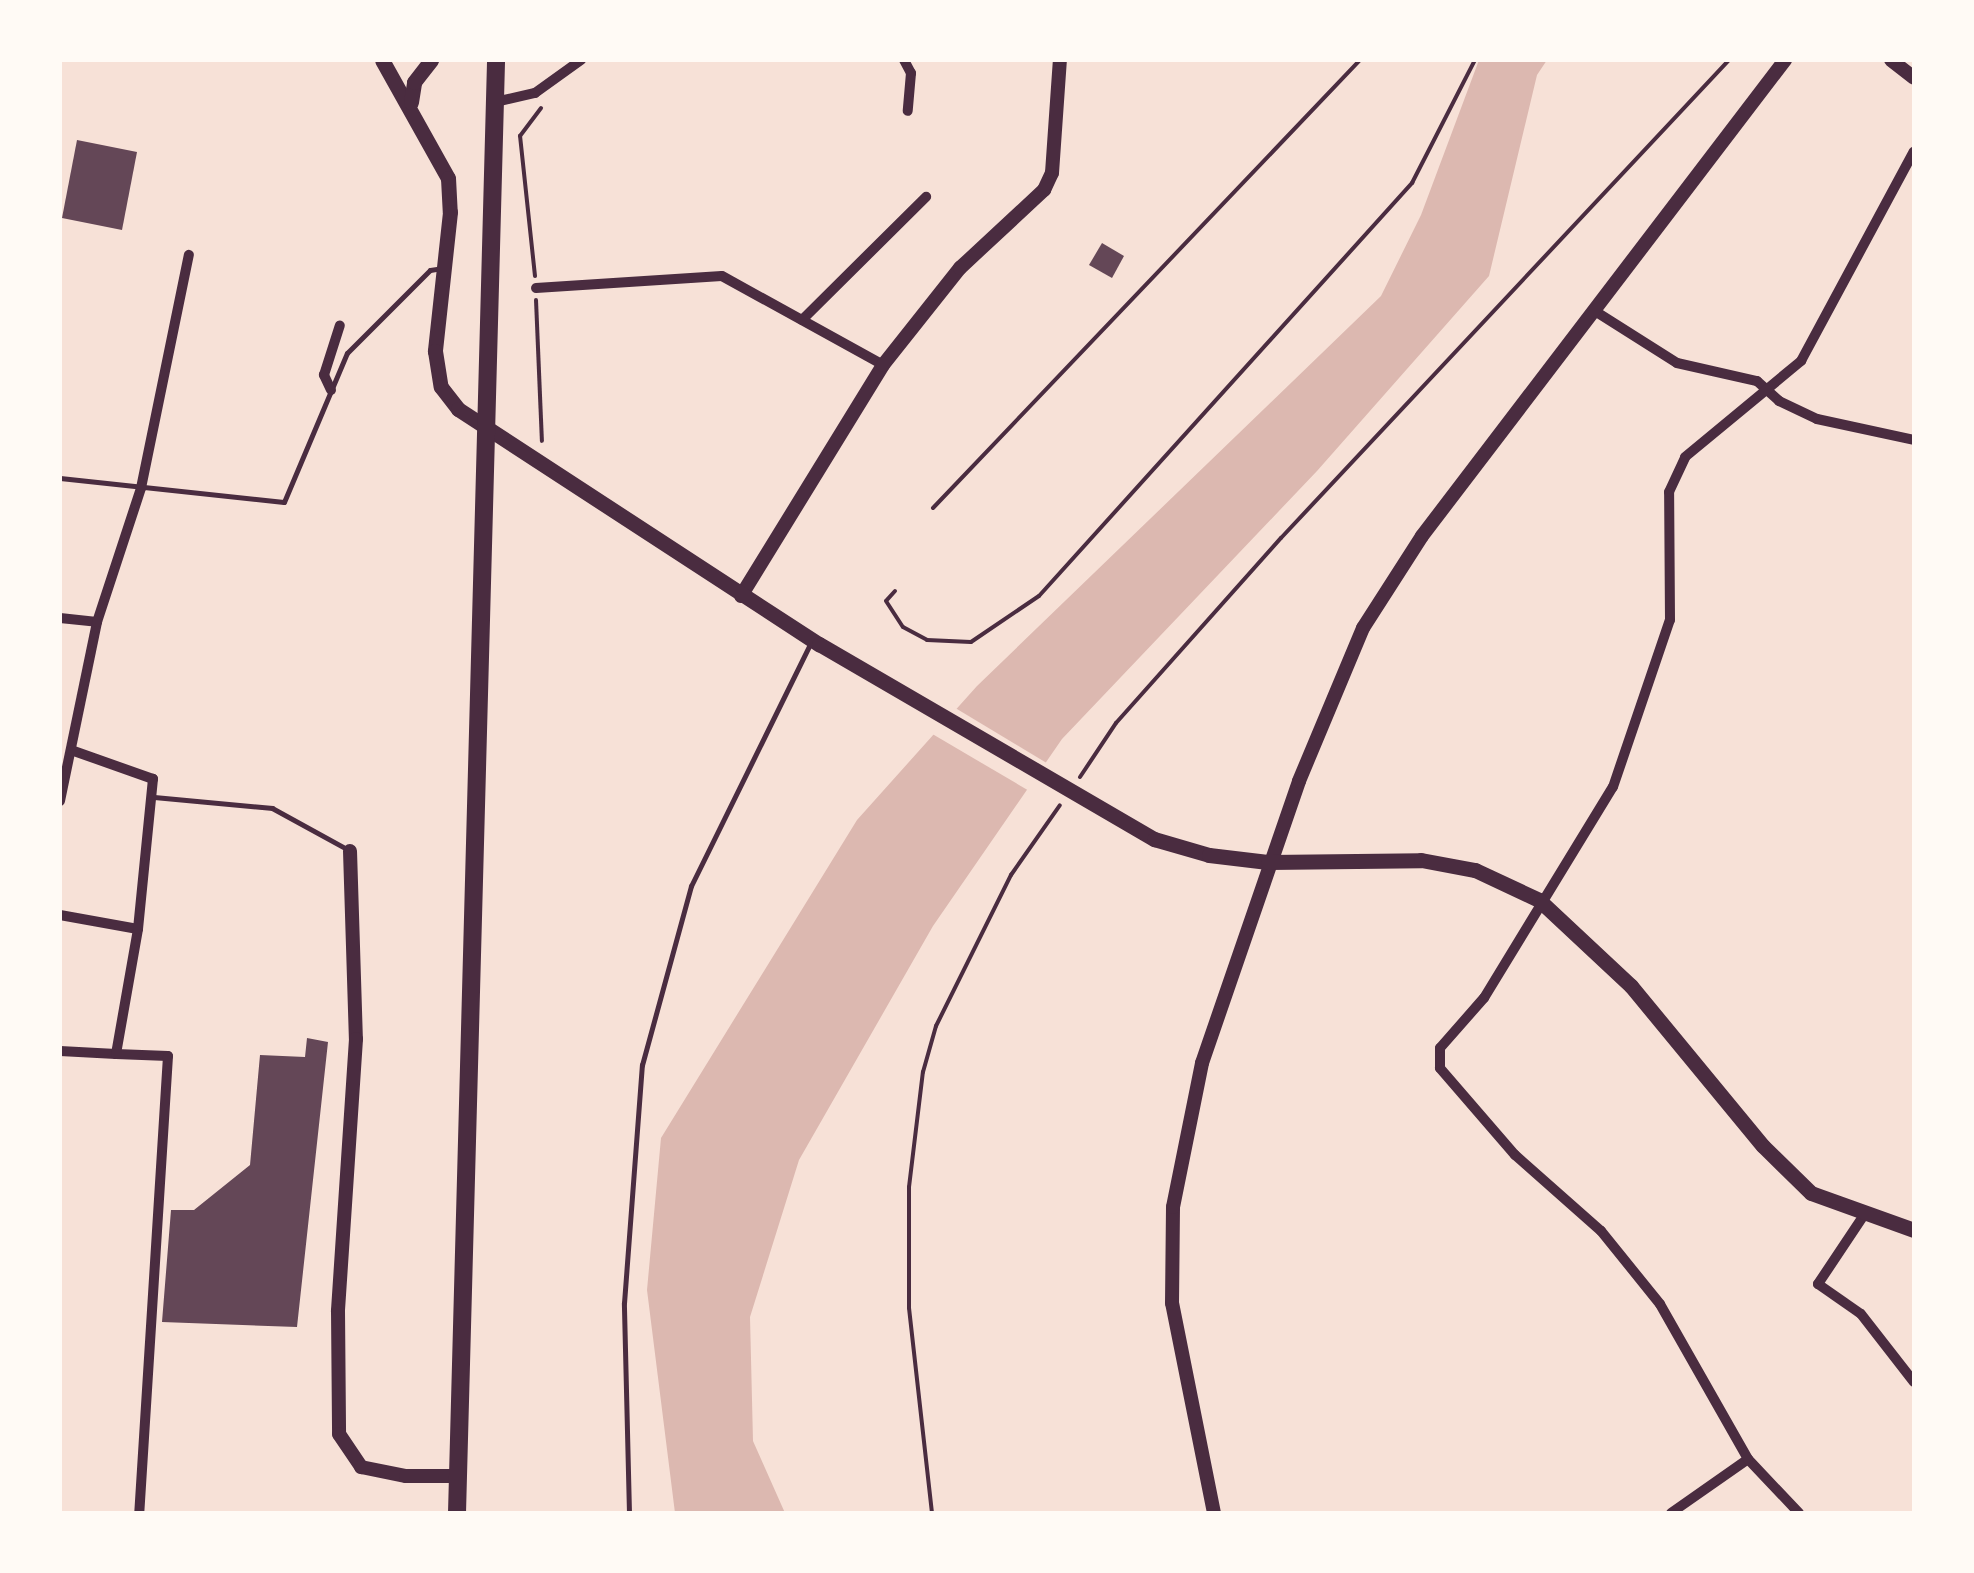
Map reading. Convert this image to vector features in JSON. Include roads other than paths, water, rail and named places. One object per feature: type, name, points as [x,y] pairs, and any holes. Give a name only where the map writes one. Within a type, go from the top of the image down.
[{"type":"highway","points":[[458,1513],[496,60]]},
{"type":"main road","points":[[382,60],[411,102],[448,178],[445,268],[435,351],[440,386],[458,408],[741,596],[1060,788],[1154,839],[1209,856],[1268,862],[1422,860],[1475,870],[1539,900],[1630,986],[1799,1181],[1864,1214],[1914,1230]]},
{"type":"main road","points":[[411,102],[419,72],[432,60]]},
{"type":"street","points":[[495,102],[535,93],[581,60]]},
{"type":"street","points":[[904,60],[911,73],[908,111]]},
{"type":"street","points":[[741,596],[883,365],[960,268],[1044,190],[1060,60]]},
{"type":"street","points":[[1214,1513],[1172,1303],[1172,1207],[1202,1063],[1268,862],[1362,628],[1422,536],[1598,313],[1786,60]]},
{"type":"street","points":[[1891,60],[1914,78]]},
{"type":"street","points":[[1799,1513],[1748,1458],[1660,1304],[1601,1231],[1515,1155],[1440,1068],[1440,1048],[1484,998],[1539,900],[1613,787],[1658,668],[1670,620],[1668,492],[1701,439],[1768,391],[1801,360],[1914,151]]},
{"type":"street","points":[[802,320],[926,197]]},
{"type":"street","points":[[60,801],[64,764],[72,750],[97,622],[140,488],[188,255]]},
{"type":"street","points":[[536,288],[722,276],[883,365]]},
{"type":"street","points":[[1598,313],[1677,363],[1757,381],[1817,420],[1914,440]]},
{"type":"street","points":[[331,390],[324,375],[340,325]]},
{"type":"street","points":[[60,618],[97,622]]},
{"type":"street","points":[[72,750],[153,779],[138,930],[116,1054]]},
{"type":"street","points":[[350,851],[356,1039],[338,1312],[339,1434],[361,1467],[406,1476],[458,1476]]},
{"type":"street","points":[[60,915],[138,930]]},
{"type":"street","points":[[60,1051],[168,1056],[138,1513]]},
{"type":"street","points":[[1864,1214],[1818,1284],[1860,1314],[1914,1382]]},
{"type":"street","points":[[1671,1513],[1748,1458]]},
{"type":"lane","points":[[60,478],[284,502],[347,353],[430,270],[445,268]]},
{"type":"lane","points":[[629,1513],[624,1303],[642,1066],[691,886],[816,642]]},
{"type":"lane","points":[[151,797],[272,808],[350,851]]}]
